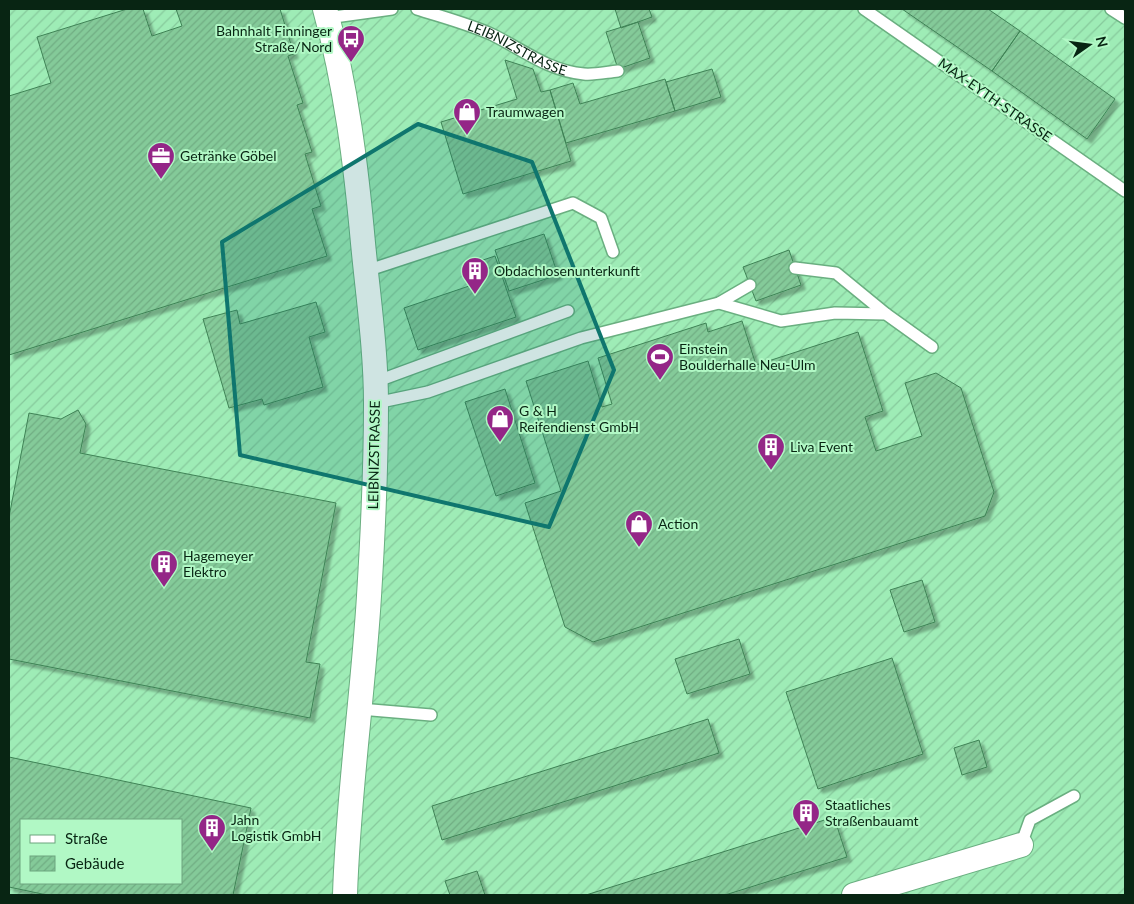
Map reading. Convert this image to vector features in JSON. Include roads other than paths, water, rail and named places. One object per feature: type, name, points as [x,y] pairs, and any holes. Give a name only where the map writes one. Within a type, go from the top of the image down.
[{"type":"street","name":"LEIBNIZSTRASSE","points":[[326,13],[337,59],[350,131],[366,271],[375,392],[369,596],[360,709],[351,789],[345,895]]},
{"type":"street","points":[[854,895],[1021,845]]},
{"type":"lane","name":"LEIBNIZSTRASSE","points":[[326,13],[392,9]]},
{"type":"lane","name":"LEIBNIZSTRASSE","points":[[417,9],[454,20],[492,35],[526,55],[566,71],[586,74],[618,71]]},
{"type":"lane","name":"MAX-EYTH-STRASSE","points":[[864,9],[1125,191]]},
{"type":"lane","points":[[1111,9],[1125,18]]},
{"type":"lane","points":[[366,271],[573,203],[601,218],[613,252]]},
{"type":"lane","points":[[795,268],[836,273],[886,314],[932,347]]},
{"type":"lane","points":[[375,392],[428,392],[581,338],[719,303],[750,285]]},
{"type":"lane","points":[[719,303],[781,321],[835,313],[886,314]]},
{"type":"lane","points":[[375,392],[568,311]]},
{"type":"lane","points":[[360,709],[431,714]]},
{"type":"lane","points":[[1021,845],[1030,820],[1074,796]]},
{"type":"place","name":"Bahnhalt Finninger Straße/Nord","points":[[351,63]]},
{"type":"place","name":"Traumwagen","points":[[467,136]]},
{"type":"place","name":"Getränke Göbel","points":[[161,180]]},
{"type":"place","name":"Obdachlosenunterkunft","points":[[475,295]]},
{"type":"place","name":"Einstein Boulderhalle Neu-Ulm","points":[[660,381]]},
{"type":"place","name":"G & H Reifendienst GmbH","points":[[500,443]]},
{"type":"place","name":"Liva Event","points":[[771,471]]},
{"type":"place","name":"Action","points":[[639,548]]},
{"type":"place","name":"Hagemeyer Elektro","points":[[164,588]]},
{"type":"place","name":"Staatliches Straßenbauamt","points":[[806,837]]},
{"type":"place","name":"Jahn Logistik GmbH","points":[[212,852]]}]
